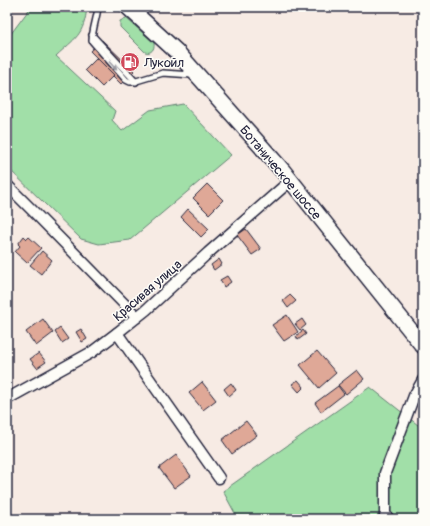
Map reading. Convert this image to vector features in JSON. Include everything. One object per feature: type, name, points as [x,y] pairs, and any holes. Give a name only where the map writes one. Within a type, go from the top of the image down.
[{"type":"street","name":"Ботаническое шоссе","points":[[128,7],[176,51],[198,75],[290,181],[423,346]]},
{"type":"street","name":"Красивая улица","points":[[7,399],[92,352],[117,333],[290,181]]},
{"type":"street","points":[[7,186],[137,317]]},
{"type":"street","points":[[117,333],[219,478]]},
{"type":"street","points":[[388,519],[385,514],[385,473],[414,396],[423,380]]},
{"type":"lane","points":[[98,7],[92,41],[126,80],[136,82],[149,76],[163,73],[198,75]]},
{"type":"green space","points":[[31,7],[87,7],[84,24],[78,36],[56,56],[115,111],[112,120],[122,131],[150,110],[183,104],[231,155],[130,240],[99,244],[81,239],[7,167],[7,33],[10,35]]},
{"type":"green space","points":[[126,18],[154,43],[154,47],[151,52],[145,52],[120,27],[120,21]]},
{"type":"green space","points":[[370,387],[423,429],[423,519],[238,519],[223,491]]},
{"type":"building","points":[[102,40],[134,71],[121,84],[90,51]]},
{"type":"building","points":[[97,58],[114,75],[102,87],[85,70]]},
{"type":"building","points":[[207,184],[223,200],[209,214],[193,198]]},
{"type":"building","points":[[188,209],[209,229],[201,237],[181,217]]},
{"type":"building","points":[[246,229],[261,249],[252,255],[237,235]]},
{"type":"building","points":[[24,236],[27,239],[29,237],[41,248],[27,263],[15,252],[20,246],[18,244]]},
{"type":"building","points":[[42,251],[52,260],[41,274],[30,265]]},
{"type":"building","points":[[219,259],[222,264],[214,270],[211,265]]},
{"type":"building","points":[[227,276],[231,282],[224,287],[220,280]]},
{"type":"building","points":[[290,295],[296,301],[288,308],[283,301]]},
{"type":"building","points":[[287,315],[298,332],[284,341],[272,325]]},
{"type":"building","points":[[43,319],[53,333],[36,346],[26,332]]},
{"type":"building","points":[[302,319],[306,325],[300,330],[295,324]]},
{"type":"building","points":[[60,328],[68,339],[62,343],[55,332]]},
{"type":"building","points":[[81,329],[87,339],[82,342],[76,332]]},
{"type":"building","points":[[303,330],[306,334],[298,340],[296,336]]},
{"type":"building","points":[[317,351],[336,373],[319,388],[300,365]]},
{"type":"building","points":[[39,353],[46,362],[37,368],[30,359]]},
{"type":"building","points":[[357,370],[364,379],[346,394],[338,385]]},
{"type":"building","points":[[298,380],[304,387],[299,392],[292,384]]},
{"type":"building","points":[[202,382],[216,400],[203,410],[189,393]]},
{"type":"building","points":[[231,383],[236,390],[229,396],[224,389]]},
{"type":"building","points":[[338,386],[344,394],[321,412],[315,403]]},
{"type":"building","points":[[246,421],[257,435],[232,454],[222,440]]},
{"type":"building","points":[[176,455],[191,476],[174,488],[159,468]]},
{"type":"place","name":"Лукойл","points":[[130,62]]}]
